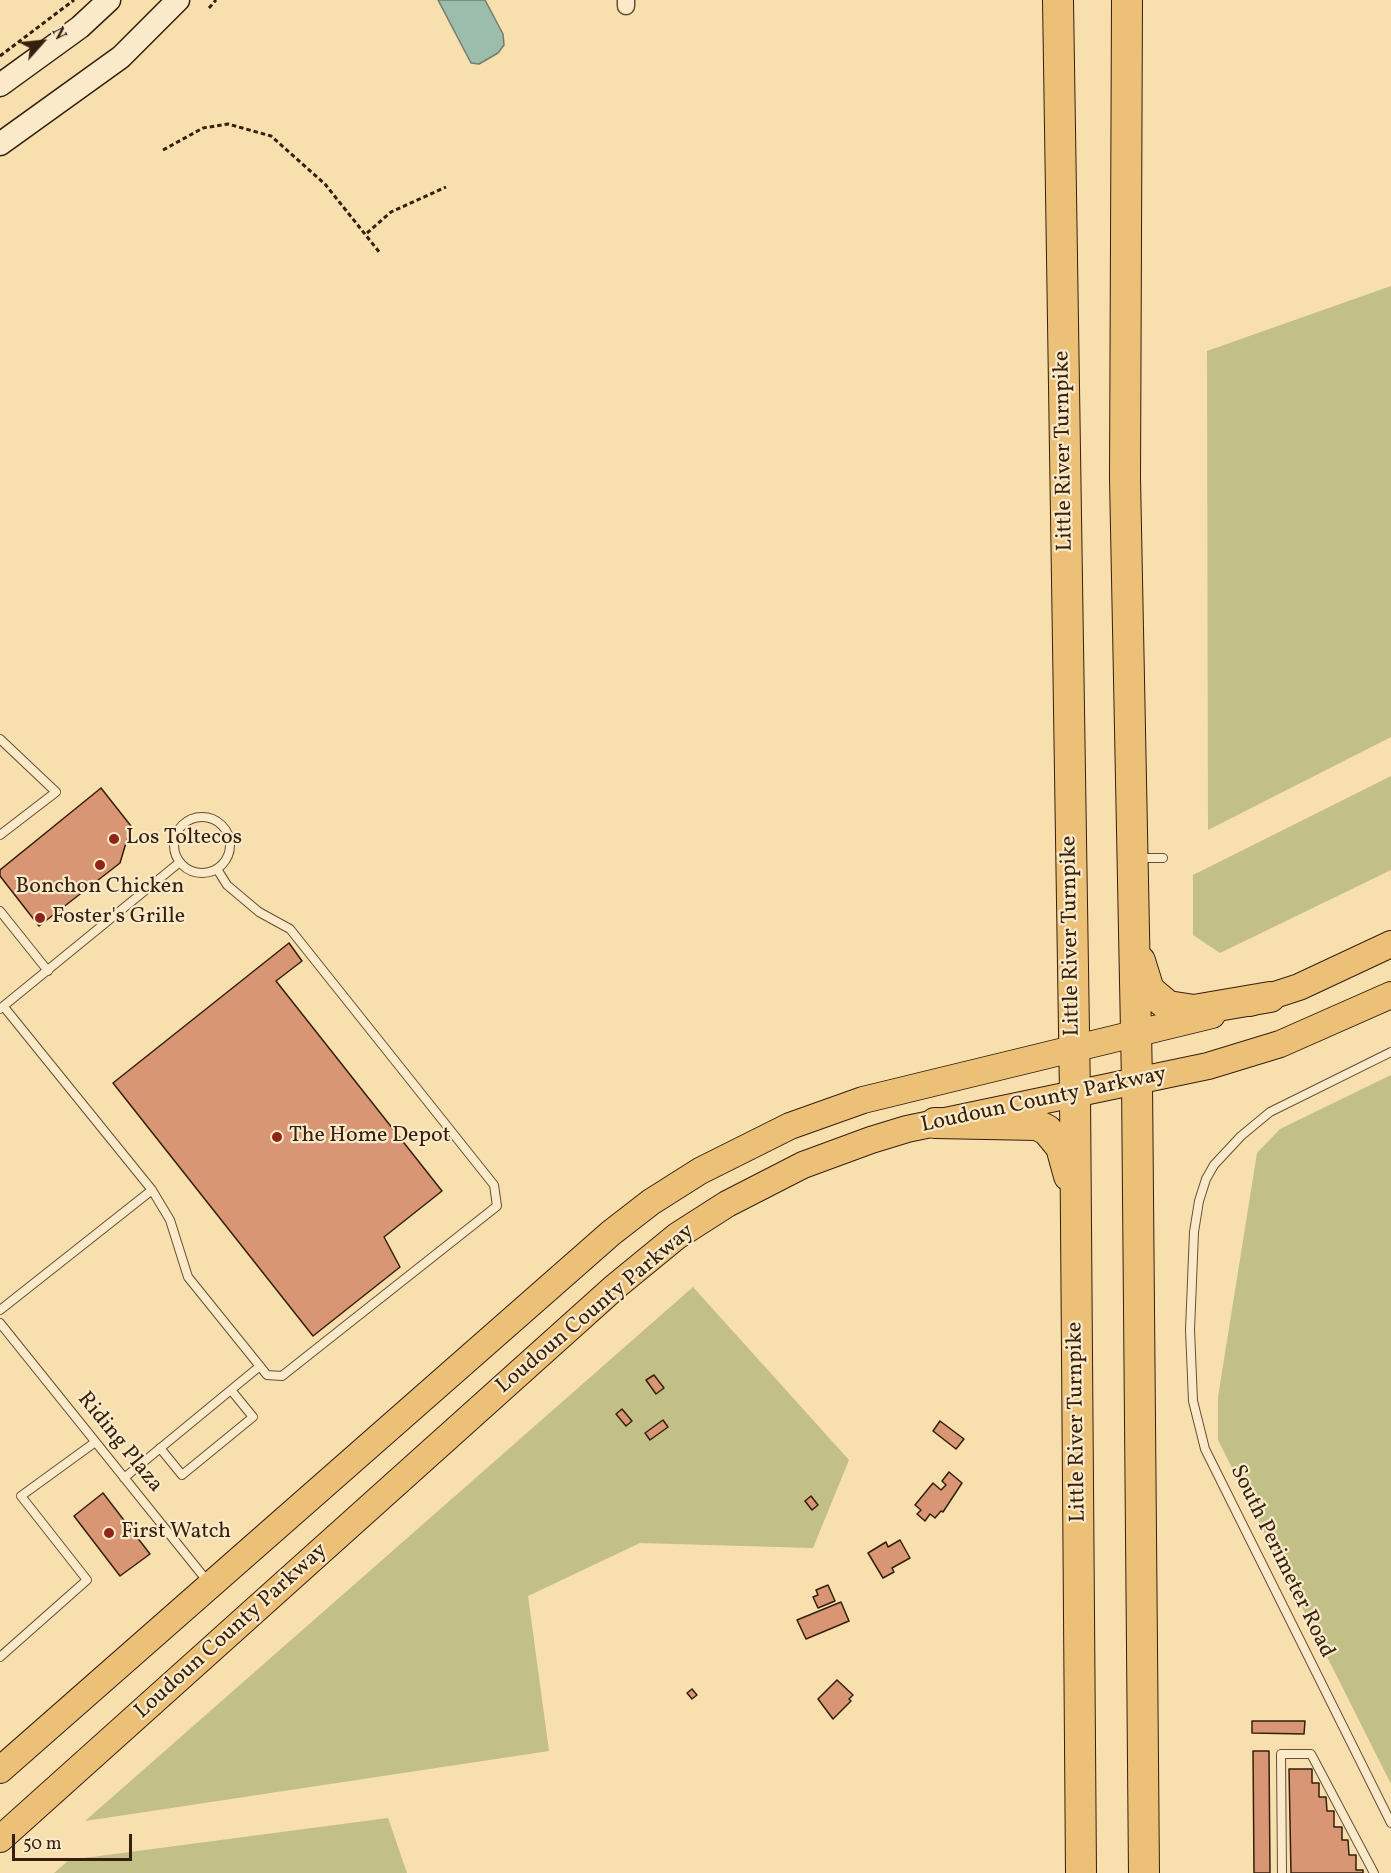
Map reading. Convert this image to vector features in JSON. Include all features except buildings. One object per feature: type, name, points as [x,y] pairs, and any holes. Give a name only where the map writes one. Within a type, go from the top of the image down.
[{"type":"highway","name":"Little River Turnpike","points":[[1058,0],[1076,1095],[1082,1873]]},
{"type":"highway","points":[[1127,0],[1125,478],[1137,1082],[1144,1873]]},
{"type":"highway","points":[[1134,924],[1144,978],[1158,999],[1168,1006],[1194,1010],[1270,997]]},
{"type":"highway","points":[[935,1124],[1021,1123],[1036,1125],[1047,1130],[1061,1147],[1065,1157],[1077,1231]]},
{"type":"main road","points":[[0,85],[80,27],[109,0]]},
{"type":"main road","points":[[0,144],[121,57],[178,0]]},
{"type":"main road","name":"Loudoun County Parkway","points":[[0,1770],[611,1233],[651,1202],[700,1171],[790,1126],[854,1103],[1206,1017],[1299,987],[1391,945]]},
{"type":"main road","name":"Loudoun County Parkway","points":[[0,1839],[616,1286],[677,1236],[727,1204],[803,1166],[872,1140],[935,1124],[1208,1066],[1280,1044],[1391,995]]},
{"type":"lane","points":[[0,739],[56,792],[0,835]]},
{"type":"lane","points":[[209,818],[224,827],[230,845],[224,862],[217,868],[202,873],[194,872],[180,862],[174,846],[178,830],[192,819],[209,818]]},
{"type":"lane","points":[[1132,857],[1163,858]]},
{"type":"lane","points":[[180,862],[2,1008],[152,1190],[170,1220],[188,1277],[267,1375],[282,1376],[303,1362],[497,1206],[494,1185],[290,929],[259,912],[226,885],[217,868]]},
{"type":"lane","points":[[0,911],[48,971]]},
{"type":"lane","name":"South Perimeter Road","points":[[1391,1052],[1270,1112],[1240,1136],[1214,1165],[1206,1179],[1199,1201],[1193,1240],[1191,1304],[1192,1390],[1205,1449],[1391,1823]]},
{"type":"lane","points":[[0,1310],[152,1190]]},
{"type":"lane","name":"Riding Plaza","points":[[0,1323],[94,1443],[211,1585]]},
{"type":"lane","points":[[124,1478],[260,1366]]},
{"type":"lane","points":[[160,1448],[182,1475],[253,1417],[231,1390]]},
{"type":"lane","points":[[0,1657],[87,1580],[21,1496],[94,1443]]},
{"type":"lane","points":[[1282,1873],[1281,1754],[1311,1754],[1374,1873]]},
{"type":"path","points":[[0,56],[74,0]]},
{"type":"path","points":[[209,8],[216,0]]},
{"type":"path","points":[[163,150],[203,128],[228,124],[271,136],[325,184],[367,233],[380,252]]},
{"type":"path","points":[[367,233],[392,212],[446,187]]},
{"type":"shaded area","points":[[438,0],[485,0],[503,34],[504,45],[498,53],[479,64],[471,63]]},
{"type":"shaded area","points":[[1391,286],[1391,737],[1208,830],[1207,351]]},
{"type":"shaded area","points":[[1391,776],[1391,870],[1220,953],[1193,935],[1193,875]]},
{"type":"shaded area","points":[[1391,1075],[1391,1784],[1218,1440],[1218,1397],[1257,1153],[1280,1129]]},
{"type":"shaded area","points":[[693,1287],[849,1460],[813,1548],[640,1543],[528,1596],[549,1751],[85,1821]]},
{"type":"shaded area","points":[[388,1818],[407,1873],[54,1873],[69,1860]]},
{"type":"place","name":"Los Toltecos","points":[[114,839]]},
{"type":"place","name":"Bonchon Chicken","points":[[100,865]]},
{"type":"place","name":"Foster's Grille","points":[[40,918]]},
{"type":"place","name":"The Home Depot","points":[[277,1137]]},
{"type":"place","name":"First Watch","points":[[109,1533]]}]
